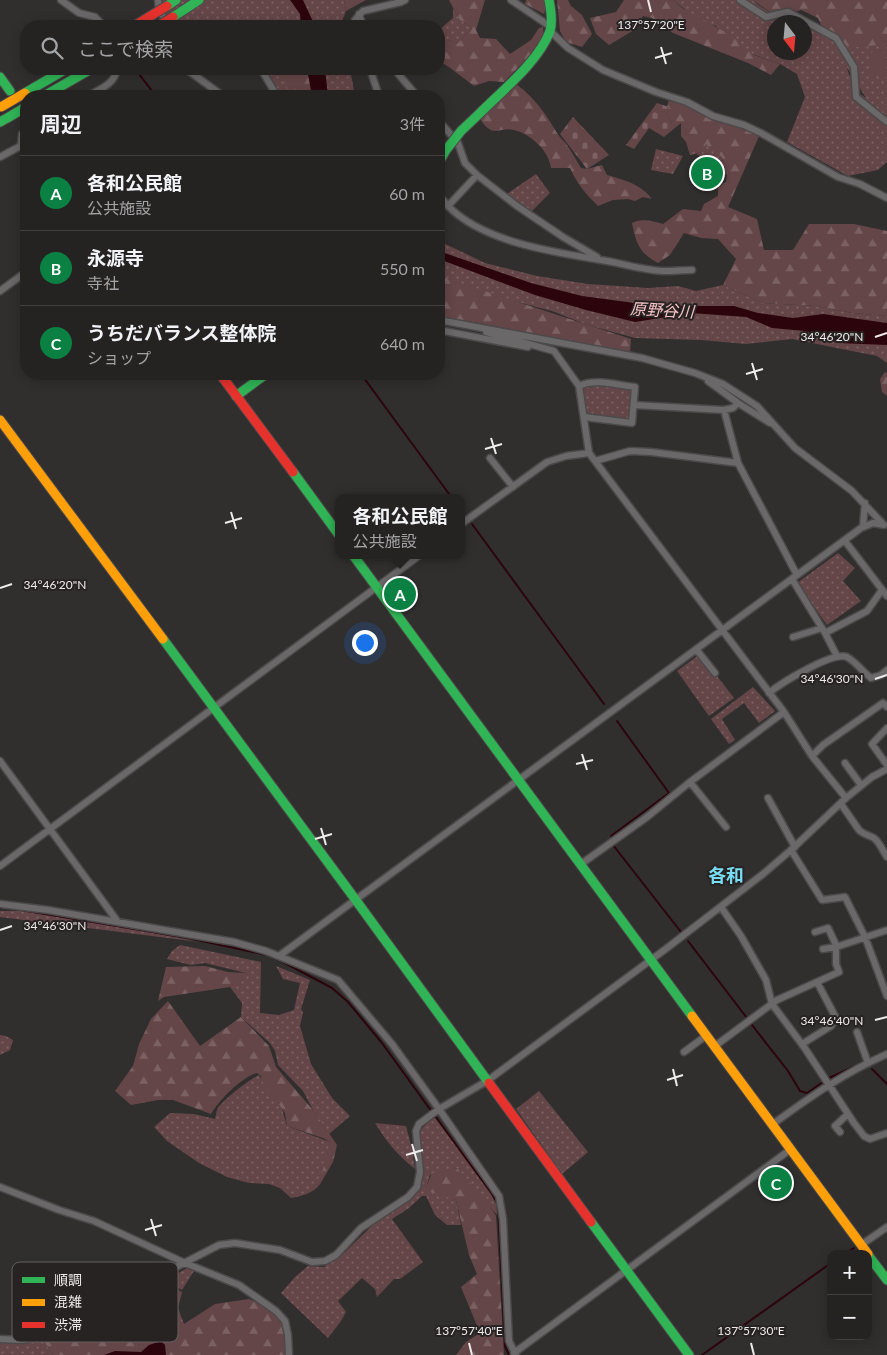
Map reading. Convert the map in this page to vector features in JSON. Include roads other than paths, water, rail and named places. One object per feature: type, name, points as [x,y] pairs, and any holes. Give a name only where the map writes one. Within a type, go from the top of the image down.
[{"type":"main road","points":[[144,20],[176,0]]},
{"type":"main road","points":[[168,20],[199,0]]},
{"type":"main road","points":[[445,152],[461,131],[539,51],[552,21],[549,0]]},
{"type":"main road","points":[[30,90],[56,75]]},
{"type":"main road","points":[[55,90],[81,75]]},
{"type":"main road","points":[[0,77],[6,88]]},
{"type":"main road","points":[[1,108],[20,96]]},
{"type":"main road","points":[[0,122],[20,111]]},
{"type":"main road","points":[[224,380],[335,530]]},
{"type":"main road","points":[[236,396],[258,380]]},
{"type":"main road","points":[[0,420],[212,709],[355,899],[487,1082],[689,1355]]},
{"type":"main road","points":[[357,559],[865,1250]]},
{"type":"main road","points":[[872,1259],[887,1280]]},
{"type":"street","points":[[61,0],[79,13],[95,16],[99,20]]},
{"type":"street","points":[[158,0],[158,6],[164,20]]},
{"type":"street","points":[[355,20],[359,14],[405,0]]},
{"type":"street","points":[[511,0],[550,29],[568,48],[603,70],[656,92],[687,102],[713,116],[744,125],[838,177],[860,184],[887,198]]},
{"type":"street","points":[[740,0],[766,17],[788,12],[836,38],[854,67],[856,97],[887,122]]},
{"type":"street","points":[[359,14],[361,20]]},
{"type":"street","points":[[98,90],[109,84],[115,75]]},
{"type":"street","points":[[194,75],[215,90]]},
{"type":"street","points":[[265,75],[274,90]]},
{"type":"street","points":[[372,75],[377,90]]},
{"type":"street","points":[[399,75],[413,90]]},
{"type":"street","points":[[445,128],[458,143],[465,163],[477,176],[563,237],[604,260]]},
{"type":"street","points":[[0,157],[20,146]]},
{"type":"street","points":[[448,206],[477,176]]},
{"type":"street","points":[[445,202],[456,214],[474,225],[521,244],[560,253],[664,271],[692,270]]},
{"type":"street","points":[[0,291],[20,276]]},
{"type":"street","points":[[445,321],[642,358],[724,384],[757,406],[795,448],[865,503],[886,526]]},
{"type":"street","points":[[472,326],[498,336],[554,351],[579,386],[589,453],[784,712],[812,756],[846,798]]},
{"type":"street","points":[[445,331],[541,350],[549,349]]},
{"type":"street","points":[[702,376],[738,403],[777,428]]},
{"type":"street","points":[[579,386],[595,381],[635,387],[632,423],[584,417]]},
{"type":"street","points":[[634,405],[724,410],[733,408],[738,403]]},
{"type":"street","points":[[724,410],[738,462],[794,577],[837,656]]},
{"type":"street","points":[[595,461],[630,451],[738,462]]},
{"type":"street","points":[[465,521],[547,462],[566,456],[589,453]]},
{"type":"street","points":[[490,458],[513,486]]},
{"type":"street","points":[[863,527],[865,503]]},
{"type":"street","points":[[279,956],[863,527],[873,523],[886,526]]},
{"type":"street","points":[[793,636],[824,630],[867,611],[885,593],[845,541]]},
{"type":"street","points":[[0,866],[415,559]]},
{"type":"street","points":[[696,649],[715,673]]},
{"type":"street","points":[[769,693],[779,685],[837,656],[846,657],[871,678],[881,675],[887,670]]},
{"type":"street","points":[[812,756],[823,745],[883,702],[887,707]]},
{"type":"street","points":[[581,864],[647,817],[690,782],[784,712]]},
{"type":"street","points":[[178,1266],[219,1245],[235,1243],[280,1250],[312,1262],[325,1261],[336,1255],[361,1228],[408,1197],[416,1187],[420,1172],[416,1131],[419,1124],[439,1109],[487,1082],[652,960],[793,848],[861,785],[887,769],[872,744],[887,728]]},
{"type":"street","points":[[0,761],[118,922]]},
{"type":"street","points":[[845,763],[861,785]]},
{"type":"street","points":[[690,782],[726,827]]},
{"type":"street","points":[[768,798],[822,900],[845,896],[865,937],[887,996]]},
{"type":"street","points":[[841,804],[862,834],[869,835],[877,841],[887,857]]},
{"type":"street","points":[[0,904],[12,904],[234,942],[279,956],[338,980],[392,1044],[499,1196],[503,1219],[509,1341],[515,1354],[791,1149]]},
{"type":"street","points":[[721,907],[741,936],[766,980],[772,1004],[802,1044],[864,1136],[870,1139],[887,1133]]},
{"type":"street","points":[[715,1046],[777,1000],[839,972],[836,964],[837,947],[828,928],[826,927],[815,932]]},
{"type":"street","points":[[823,949],[837,947],[887,930]]},
{"type":"street","points":[[880,976],[887,979]]},
{"type":"street","points":[[802,1044],[831,1026],[836,1018],[817,982]]},
{"type":"street","points":[[857,1032],[868,1062]]},
{"type":"street","points":[[684,1052],[707,1035]]},
{"type":"street","points":[[773,1124],[829,1084],[868,1062],[887,1054]]},
{"type":"street","points":[[840,1132],[835,1126],[848,1114]]},
{"type":"street","points":[[0,1187],[101,1224],[184,1263],[239,1285],[276,1311],[285,1321],[289,1355]]},
{"type":"street","points":[[861,1245],[887,1227]]},
{"type":"water","points":[[290,0],[303,0],[312,20],[300,20],[300,14]]},
{"type":"water","points":[[308,75],[326,75],[327,90],[311,90]]},
{"type":"water","name":"原野谷川","points":[[445,253],[531,283],[582,296],[657,306],[734,306],[758,313],[793,318],[823,314],[887,323],[887,345],[838,343],[805,331],[772,328],[746,317],[691,313],[635,322],[535,295],[445,261]]},
{"type":"water","points":[[162,1342],[165,1345],[166,1355],[104,1355],[115,1351],[141,1352],[149,1345]]},
{"type":"waterway","points":[[73,12],[77,16],[82,17]]},
{"type":"waterway","points":[[140,75],[151,90]]},
{"type":"waterway","points":[[365,380],[449,494]]},
{"type":"waterway","points":[[472,524],[604,704]]},
{"type":"waterway","points":[[611,836],[669,793],[617,721]]},
{"type":"waterway","points":[[613,845],[681,932]]},
{"type":"waterway","points":[[0,908],[11,908]]},
{"type":"waterway","points":[[21,910],[188,938],[267,955],[283,962],[332,988],[348,1002],[382,1043],[432,1112]]},
{"type":"waterway","points":[[688,941],[747,1018]]},
{"type":"waterway","points":[[752,1025],[788,1071],[800,1091],[807,1093],[823,1082]]},
{"type":"waterway","points":[[829,1078],[860,1064]]},
{"type":"waterway","points":[[872,1069],[887,1084]]},
{"type":"waterway","points":[[435,1116],[498,1205],[505,1346],[509,1355]]},
{"type":"waterway","points":[[702,1355],[827,1266]]},
{"type":"place","name":"永源寺","points":[[707,173]]},
{"type":"place","name":"各和公民館","points":[[400,594]]},
{"type":"place","name":"うちだバランス整体院","points":[[776,1183]]},
{"type":"district","name":"各和","points":[[726,876]]}]
